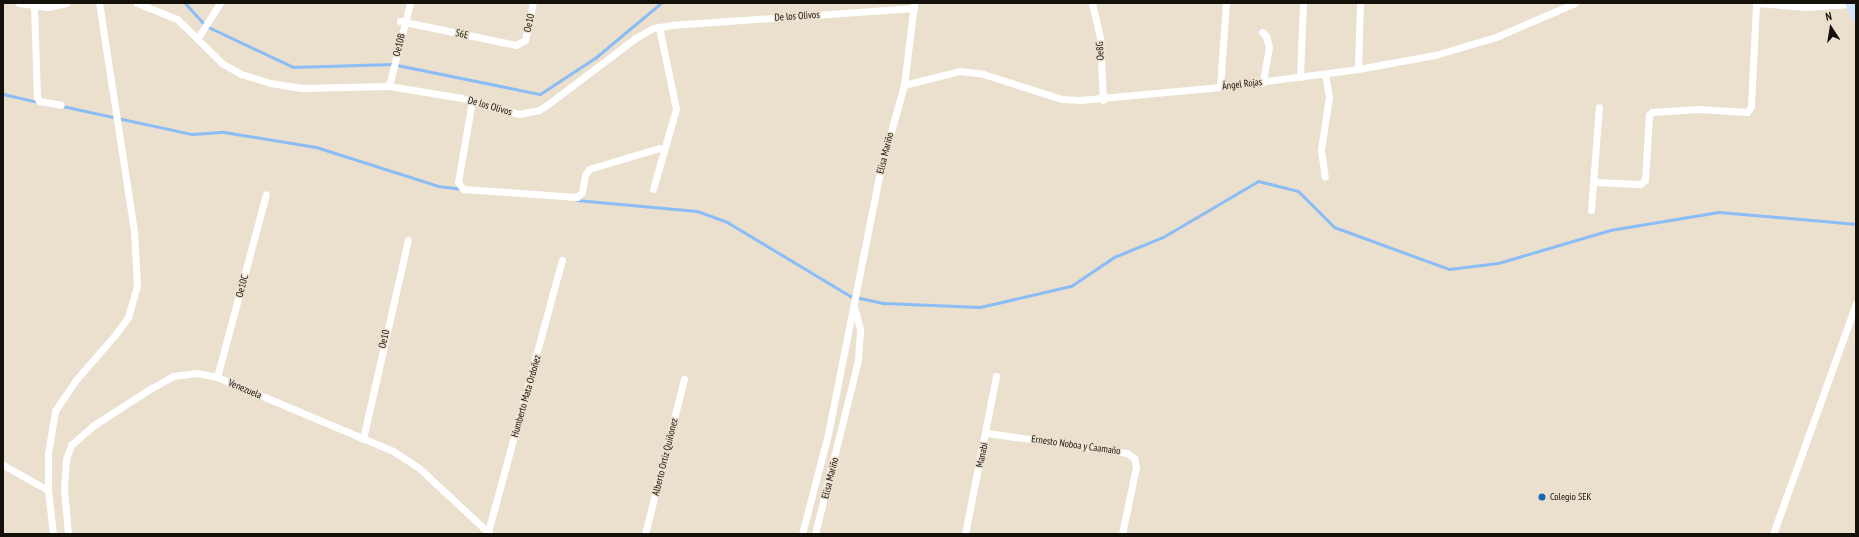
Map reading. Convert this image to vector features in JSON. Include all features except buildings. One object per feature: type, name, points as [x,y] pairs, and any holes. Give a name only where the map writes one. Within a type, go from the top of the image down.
[{"type":"street","points":[[19,3],[34,7],[48,7],[67,3]]},
{"type":"street","points":[[53,534],[48,490],[48,452],[55,411],[74,381],[115,335],[128,317],[137,285],[134,231],[99,3]]},
{"type":"street","name":"De los Olivos","points":[[137,3],[177,20],[223,64],[241,74],[270,83],[302,88],[386,86],[472,101],[510,113],[539,110],[637,37],[659,27],[914,6]]},
{"type":"street","points":[[197,39],[220,3]]},
{"type":"street","name":"Oe10B","points":[[403,22],[405,3]]},
{"type":"street","name":"Oe10B","points":[[386,86],[403,22],[410,3]]},
{"type":"street","name":"Oe10","points":[[524,42],[533,3]]},
{"type":"street","name":"Oe8G","points":[[1092,3],[1100,37],[1103,100]]},
{"type":"street","points":[[1220,87],[1226,3]]},
{"type":"street","points":[[1300,77],[1303,3]]},
{"type":"street","points":[[1358,69],[1360,3]]},
{"type":"street","name":"Ángel Rojas","points":[[904,85],[951,72],[969,72],[1062,99],[1103,100],[1263,82],[1358,69],[1459,49],[1528,25],[1575,3]]},
{"type":"street","points":[[1594,182],[1640,184],[1645,180],[1649,115],[1652,112],[1698,109],[1747,112],[1751,106],[1756,3],[1807,7],[1850,4],[1856,16]]},
{"type":"street","name":"Elisa Mariño","points":[[802,534],[834,403],[880,171],[904,85],[914,6]]},
{"type":"street","points":[[34,7],[38,99],[61,105]]},
{"type":"street","name":"S6E","points":[[403,22],[516,45],[524,42]]},
{"type":"street","points":[[653,189],[676,109],[659,27]]},
{"type":"street","points":[[1262,32],[1266,36],[1269,47],[1263,82]]},
{"type":"street","points":[[1325,74],[1329,97],[1321,150],[1325,177]]},
{"type":"street","points":[[472,101],[458,182],[463,189],[577,197],[582,192],[585,175],[589,169],[659,148]]},
{"type":"street","points":[[1591,210],[1599,107]]},
{"type":"street","name":"Oe10C","points":[[217,377],[266,194]]},
{"type":"street","name":"Oe10","points":[[363,439],[408,240]]},
{"type":"street","name":"Humberto Mata Ordoñez","points":[[489,533],[562,260]]},
{"type":"street","points":[[1773,534],[1856,303]]},
{"type":"street","name":"Elisa Mariño","points":[[815,534],[848,406],[860,342],[853,304]]},
{"type":"street","name":"Venezuela","points":[[68,534],[64,488],[66,459],[71,445],[94,425],[173,376],[197,373],[217,377],[393,451],[419,468],[489,533]]},
{"type":"street","name":"Manabi","points":[[965,534],[996,376]]},
{"type":"street","name":"Alberto Ortiz Quiñonez","points":[[645,534],[684,379]]},
{"type":"street","points":[[834,403],[848,406]]},
{"type":"street","name":"Ernesto Noboa y Caamaño","points":[[986,432],[1127,453],[1134,458],[1136,467],[1122,534]]},
{"type":"street","points":[[3,465],[48,490]]},
{"type":"waterway","points":[[185,3],[206,26],[293,67],[392,64],[540,94],[595,58],[661,3]]},
{"type":"waterway","points":[[3,94],[38,102]]},
{"type":"waterway","points":[[62,106],[192,134],[224,132],[316,147],[438,186],[461,189]]},
{"type":"waterway","points":[[576,200],[697,211],[727,222],[850,296],[884,303],[980,307],[1071,286],[1114,257],[1163,237],[1258,181],[1298,191],[1334,227],[1449,269],[1498,263],[1610,230],[1719,212],[1856,224]]},
{"type":"place","name":"Colegio SEK","points":[[1542,497]]}]
